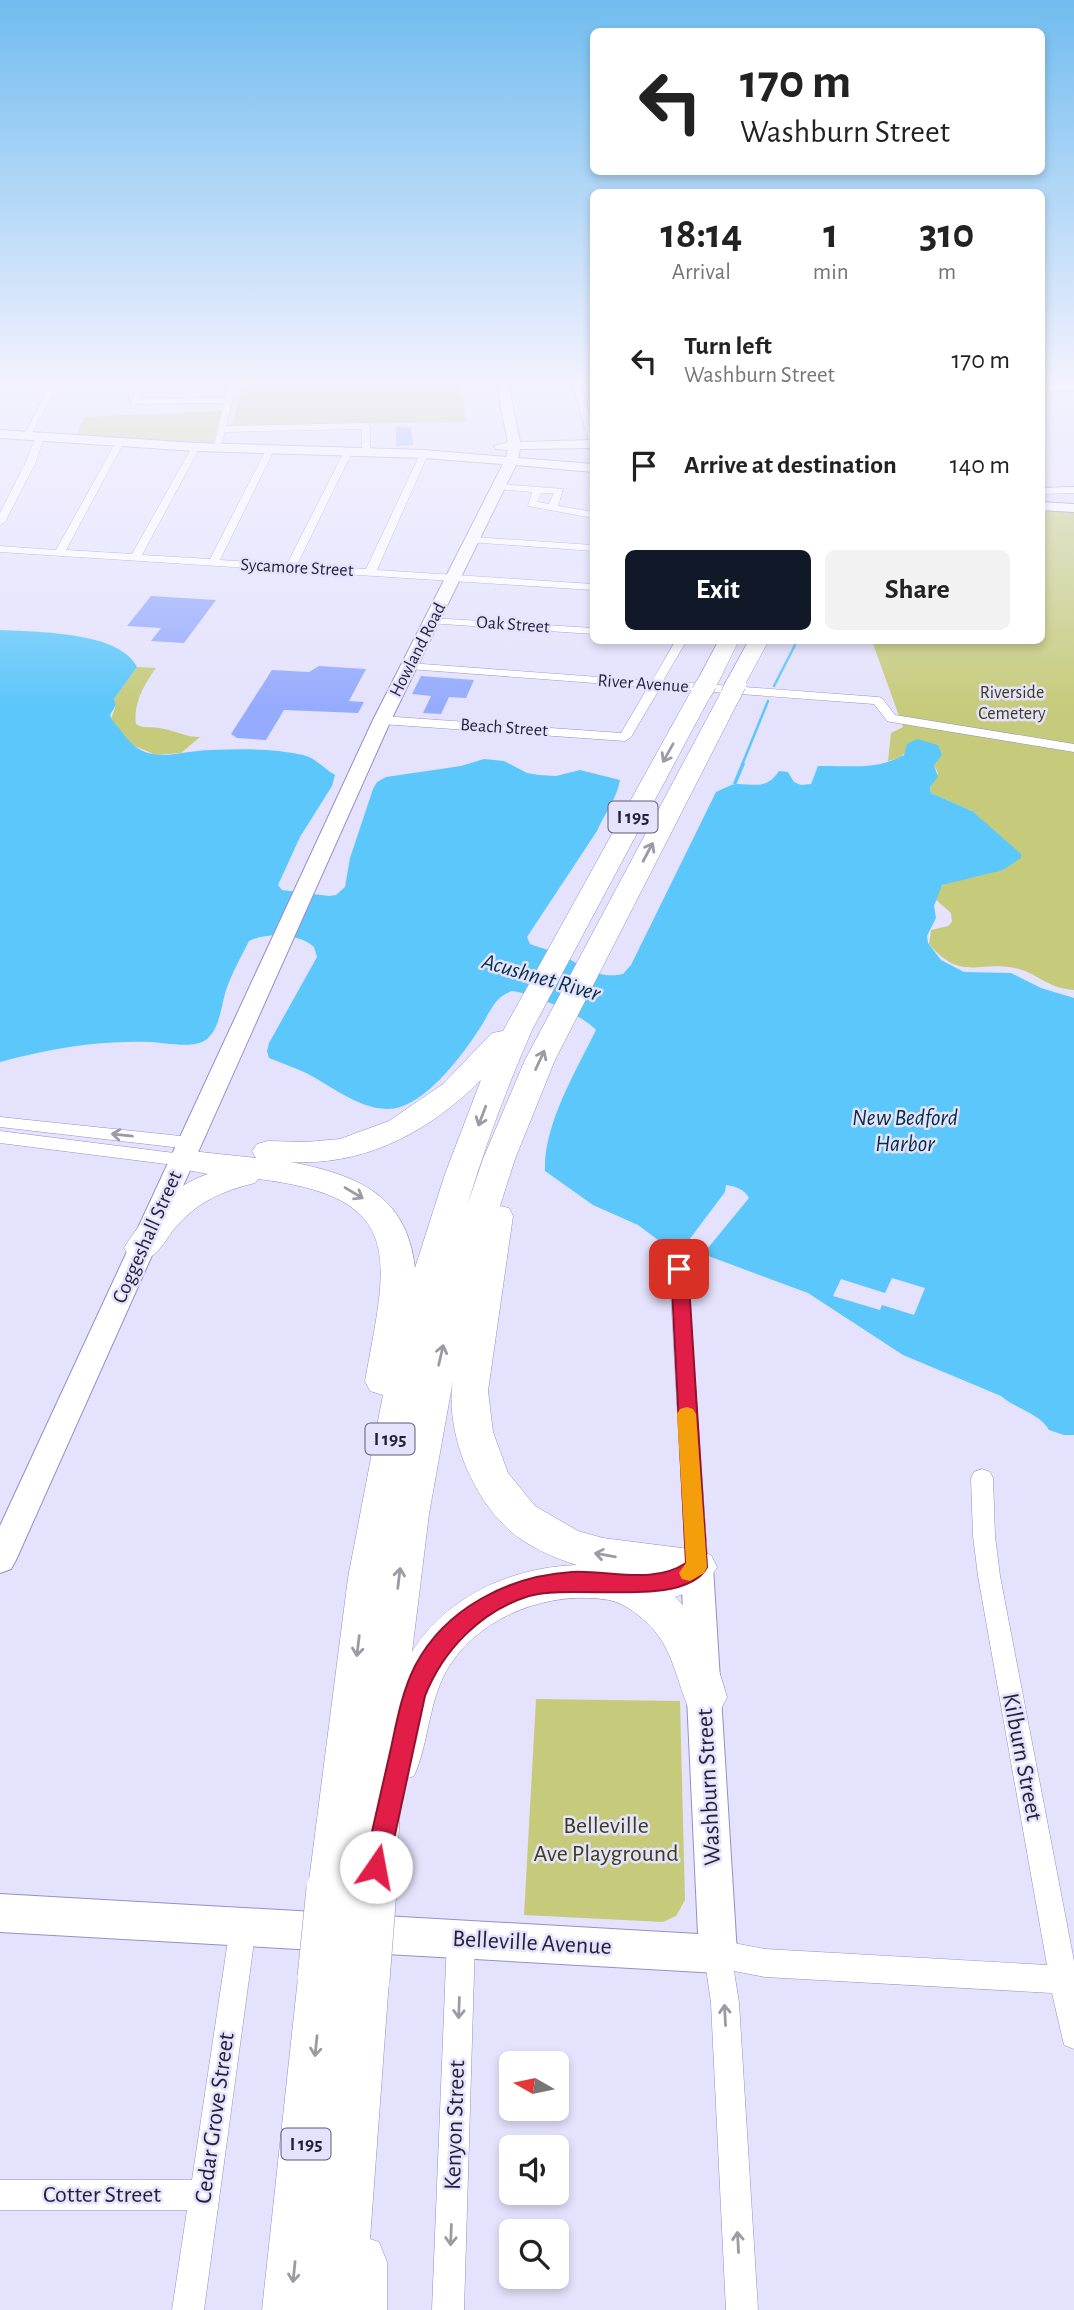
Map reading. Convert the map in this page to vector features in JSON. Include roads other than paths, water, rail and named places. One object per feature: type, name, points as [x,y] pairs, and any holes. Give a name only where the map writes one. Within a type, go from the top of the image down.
[{"type":"highway","name":"I 195","points":[[290,2310],[343,1979],[352,1889],[418,1460],[462,1273],[493,1176],[526,1091],[542,1019],[564,942],[727,644]]},
{"type":"highway","name":"I 195","points":[[352,1889],[363,1606],[386,1462],[426,1284],[447,1213],[472,1140],[542,1019],[593,957],[757,644]]},
{"type":"highway","points":[[186,1151],[305,1154],[345,1149],[374,1141],[420,1119],[542,1019]]},
{"type":"highway","points":[[526,1091],[502,1187],[472,1370],[472,1422],[483,1462],[496,1488],[514,1510],[535,1528],[559,1541],[603,1555],[697,1567]]},
{"type":"highway","points":[[186,1151],[329,1181],[364,1199],[383,1218],[396,1248],[397,1284],[378,1419],[363,1606]]},
{"type":"highway","points":[[142,1248],[170,1212],[202,1186],[249,1174],[290,1173]]},
{"type":"highway","points":[[352,1889],[423,1671],[436,1651],[461,1624],[500,1598],[541,1585],[593,1581],[666,1583],[686,1576],[697,1567]]},
{"type":"highway","points":[[593,1581],[632,1590],[666,1613],[692,1655],[705,1697]]},
{"type":"highway","name":"I 195","points":[[337,2310],[357,2068],[343,1979]]},
{"type":"highway","points":[[357,2068],[359,2310]]},
{"type":"main road","name":"Howland Road","points":[[294,913],[382,720],[498,491]]},
{"type":"main road","points":[[1045,506],[1074,508]]},
{"type":"main road","name":"Coggeshall Street","points":[[0,1560],[294,913]]},
{"type":"main road","name":"Washburn Street","points":[[697,1567],[718,1954]]},
{"type":"main road","name":"Belleville Avenue","points":[[0,1913],[718,1954]]},
{"type":"street","points":[[0,522],[16,491]]},
{"type":"street","points":[[59,553],[93,491]]},
{"type":"street","points":[[135,558],[172,491]]},
{"type":"street","points":[[213,563],[249,491]]},
{"type":"street","points":[[290,568],[329,491]]},
{"type":"street","points":[[370,573],[407,491]]},
{"type":"street","points":[[538,491],[531,504],[590,515]]},
{"type":"street","points":[[553,506],[559,491],[555,491]]},
{"type":"street","points":[[1045,491],[1074,491]]},
{"type":"street","points":[[473,540],[590,548]]},
{"type":"street","name":"Sycamore Street","points":[[0,549],[590,587]]},
{"type":"street","name":"Oak Street","points":[[432,621],[590,631]]},
{"type":"street","points":[[656,684],[680,644]]},
{"type":"street","name":"River Avenue","points":[[409,666],[878,701],[891,718],[1074,748]]},
{"type":"street","name":"Beach Street","points":[[382,720],[625,737],[656,684]]},
{"type":"street","points":[[0,1122],[186,1151]]},
{"type":"street","points":[[0,1137],[186,1151]]},
{"type":"street","name":"Washburn Street","points":[[681,1264],[679,1276],[697,1567]]},
{"type":"street","name":"Kilburn Street","points":[[982,1478],[984,1536],[989,1576],[1074,2035]]},
{"type":"street","name":"Cedar Grove Street","points":[[188,2310],[243,1927]]},
{"type":"street","name":"Kenyon Street","points":[[448,2310],[461,1939]]},
{"type":"street","name":"Washburn Street","points":[[718,1954],[725,2003],[742,2310]]},
{"type":"street","name":"Belleville Avenue","points":[[718,1954],[765,1963],[1064,1980]]},
{"type":"street","name":"Cotter Street","points":[[0,2195],[204,2195]]},
{"type":"water","points":[[0,630],[75,636],[113,646],[128,655],[137,667],[114,699],[116,705],[110,715],[131,743],[141,750],[162,755],[211,750],[280,751],[308,756],[335,775],[332,786],[300,837],[278,885],[282,890],[329,896],[336,895],[345,887],[350,858],[373,789],[377,782],[386,777],[461,766],[484,759],[504,761],[527,773],[539,775],[556,776],[580,770],[620,780],[597,831],[527,937],[530,944],[558,953],[590,970],[606,975],[623,974],[631,965],[716,792],[735,784],[766,783],[779,771],[788,772],[794,782],[801,785],[811,784],[818,766],[862,766],[894,760],[904,755],[907,744],[917,739],[938,745],[942,755],[934,765],[938,777],[930,787],[931,793],[972,811],[1021,854],[1021,858],[1003,870],[942,885],[934,906],[936,918],[927,936],[928,943],[941,960],[964,972],[1011,973],[1041,988],[1074,998],[1074,1435],[1049,1430],[1039,1419],[1001,1396],[903,1355],[808,1293],[703,1254],[749,1198],[740,1189],[726,1185],[725,1192],[689,1240],[672,1245],[658,1240],[638,1225],[593,1205],[545,1171],[549,1135],[555,1117],[596,1030],[569,1012],[531,996],[512,991],[505,994],[492,1008],[462,1054],[427,1092],[400,1107],[387,1109],[365,1105],[304,1072],[269,1058],[269,1043],[317,957],[314,947],[308,942],[283,935],[265,936],[249,941],[228,984],[215,1029],[201,1042],[187,1045],[155,1042],[92,1044],[55,1049],[0,1062]]},
{"type":"waterway","points":[[774,686],[795,645]]},
{"type":"waterway","points":[[742,765],[768,701]]},
{"type":"waterway","points":[[735,783],[743,764]]},
{"type":"park label","name":"Riverside Cemetery","points":[[1012,703]]},
{"type":"park label","name":"Belleville Ave Playground","points":[[606,1840]]},
{"type":"water label","name":"Acushnet River","points":[[541,978]]},
{"type":"water label","name":"New Bedford Harbor","points":[[905,1131]]}]
